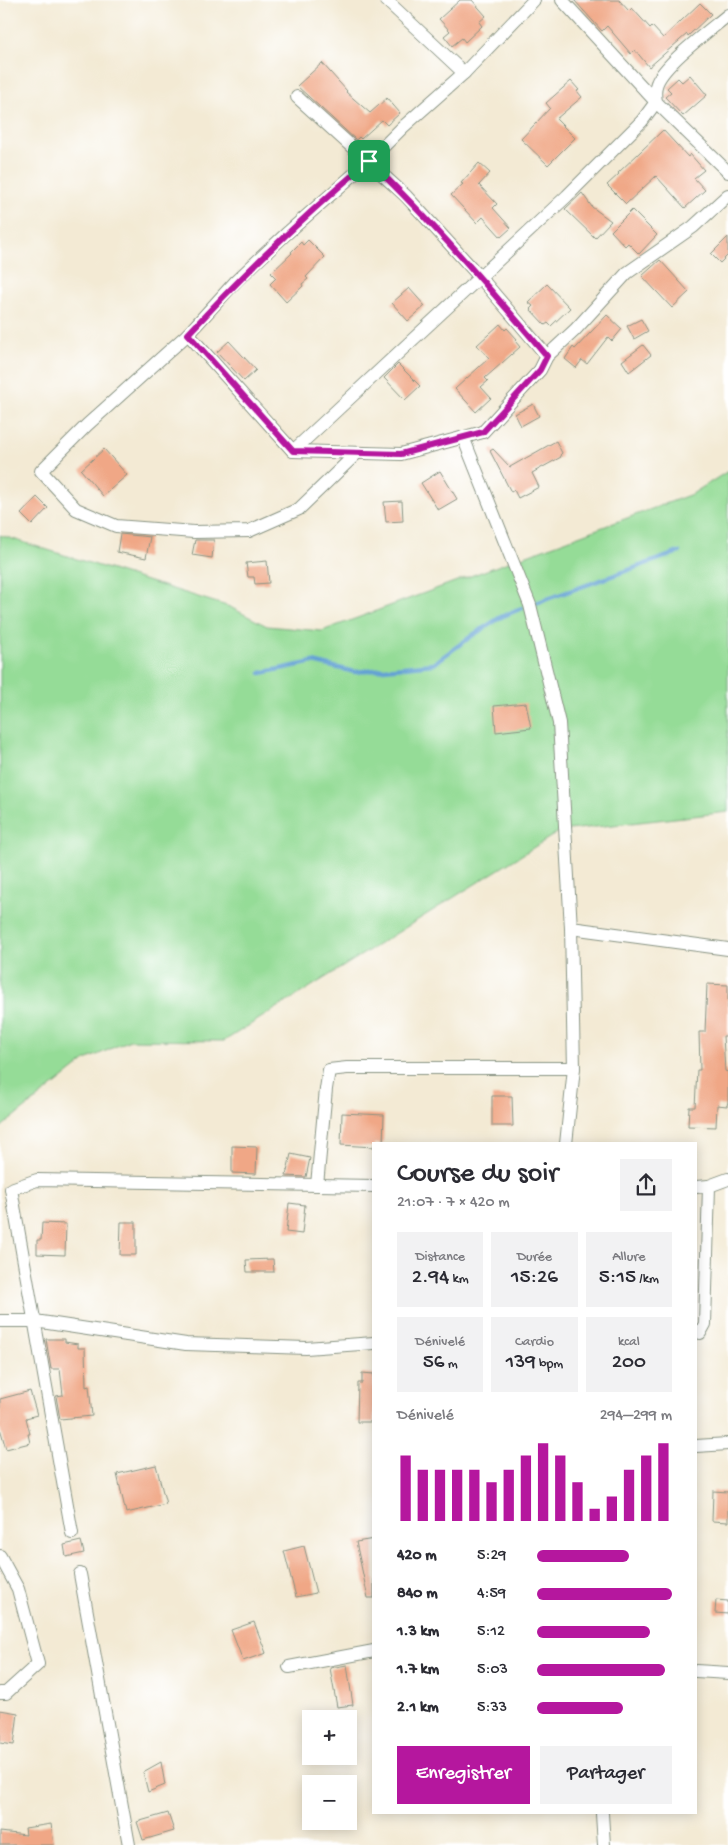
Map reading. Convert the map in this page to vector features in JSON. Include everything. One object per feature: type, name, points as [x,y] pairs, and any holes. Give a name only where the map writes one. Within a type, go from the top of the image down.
[{"type":"street","points":[[386,0],[464,72]]},
{"type":"street","points":[[357,453],[299,509],[249,531],[194,532],[116,526],[76,510],[41,471],[87,425],[188,334],[236,281],[464,72],[534,0]]},
{"type":"street","points":[[562,0],[656,102],[728,172]]},
{"type":"street","points":[[293,451],[567,196],[642,121],[656,102],[654,90],[657,81],[668,66],[728,15]]},
{"type":"street","points":[[296,97],[406,196],[479,276],[547,356]]},
{"type":"street","points":[[188,334],[293,451],[401,454],[483,432],[540,370],[547,356],[576,330],[627,274],[693,227],[728,196]]},
{"type":"street","points":[[463,437],[530,605],[558,723],[571,928],[574,1068],[566,1142]]},
{"type":"street","points":[[571,928],[728,949]]},
{"type":"street","points":[[317,1185],[329,1070],[346,1068],[574,1068]]},
{"type":"street","points":[[697,1186],[709,1186],[728,1179]]},
{"type":"street","points":[[72,1533],[11,1188],[37,1180],[372,1186]]},
{"type":"street","points":[[697,1332],[700,1333],[705,1324],[709,1186]]},
{"type":"street","points":[[0,1321],[34,1321],[186,1344],[306,1348],[372,1343]]},
{"type":"street","points":[[697,1446],[728,1444]]},
{"type":"street","points":[[0,1556],[18,1589],[38,1664],[6,1693],[0,1693]]},
{"type":"street","points":[[80,1574],[129,1845]]},
{"type":"street","points":[[289,1667],[372,1652]]},
{"type":"street","points":[[697,1671],[728,1672]]},
{"type":"street","points":[[602,1814],[604,1845]]},
{"type":"green space","points":[[728,471],[728,812],[560,831],[224,1041],[130,1040],[86,1060],[0,1128],[0,535],[230,607],[267,626],[322,631],[692,494]]},
{"type":"building","points":[[460,0],[472,0],[486,16],[479,22],[482,26],[465,42],[462,38],[452,46],[444,36],[450,31],[439,19]]},
{"type":"building","points":[[574,0],[619,0],[629,11],[632,8],[650,28],[652,26],[663,38],[700,3],[711,14],[688,36],[687,34],[649,67],[635,50],[631,54],[607,26],[602,31]]},
{"type":"building","points":[[322,63],[346,92],[370,113],[387,98],[400,113],[387,125],[382,120],[361,139],[359,137],[356,140],[297,86]]},
{"type":"building","points":[[690,75],[707,95],[683,116],[665,97],[671,92],[667,88],[678,78],[682,82]]},
{"type":"building","points":[[571,81],[582,97],[556,119],[575,138],[548,165],[521,139],[550,108],[546,103]]},
{"type":"building","points":[[663,130],[688,157],[690,154],[704,170],[694,178],[705,190],[685,208],[656,176],[626,204],[607,185]]},
{"type":"building","points":[[479,163],[490,173],[479,185],[497,204],[493,208],[511,228],[501,237],[483,217],[477,223],[451,195],[463,184],[461,183]]},
{"type":"building","points":[[582,193],[592,207],[611,221],[595,238],[565,209]]},
{"type":"building","points":[[632,210],[657,235],[639,254],[628,243],[625,246],[611,231]]},
{"type":"building","points":[[728,237],[728,255],[720,263],[711,254]]},
{"type":"building","points":[[308,240],[325,257],[306,277],[308,279],[302,284],[303,286],[286,302],[270,284],[276,278],[271,273],[301,242],[303,245]]},
{"type":"building","points":[[660,260],[689,292],[672,308],[642,276]]},
{"type":"building","points":[[547,284],[570,308],[551,326],[548,323],[545,325],[530,309],[533,306],[528,302]]},
{"type":"building","points":[[409,288],[425,306],[408,321],[392,303]]},
{"type":"building","points":[[607,315],[622,329],[612,341],[608,337],[587,364],[582,360],[576,368],[565,359],[573,347],[575,349]]},
{"type":"building","points":[[641,319],[648,331],[634,339],[627,326]]},
{"type":"building","points":[[500,324],[505,330],[507,328],[517,339],[515,341],[520,347],[485,378],[488,381],[481,387],[491,398],[476,412],[455,389],[489,358],[477,345]]},
{"type":"building","points":[[229,341],[256,370],[244,381],[217,352]]},
{"type":"building","points":[[643,345],[651,355],[629,372],[622,361]]},
{"type":"building","points":[[398,364],[420,386],[405,400],[384,378]]},
{"type":"building","points":[[533,404],[539,416],[521,426],[515,414]]},
{"type":"building","points":[[556,441],[562,453],[561,457],[532,473],[539,487],[518,498],[514,490],[511,492],[490,451],[493,449],[510,467]]},
{"type":"building","points":[[104,449],[127,475],[103,496],[81,470]]},
{"type":"building","points":[[440,471],[457,499],[438,510],[421,483]]},
{"type":"building","points":[[37,497],[48,508],[32,525],[21,514]]},
{"type":"building","points":[[402,501],[403,521],[386,522],[384,502]]},
{"type":"building","points":[[120,534],[150,537],[146,558],[117,552]]},
{"type":"building","points":[[195,540],[214,540],[212,558],[192,555]]},
{"type":"building","points":[[267,561],[269,583],[255,584],[254,577],[248,577],[246,563]]},
{"type":"building","points":[[526,703],[531,728],[496,732],[494,706]]},
{"type":"building","points":[[707,984],[728,985],[728,1036],[723,1036],[725,1071],[728,1072],[728,1101],[727,1106],[717,1105],[716,1127],[688,1126],[689,1107],[695,1107],[697,1070],[700,1070],[699,1032],[705,1032]]},
{"type":"building","points":[[492,1096],[512,1096],[513,1126],[492,1126]]},
{"type":"building","points":[[342,1113],[384,1115],[383,1142],[372,1142],[372,1147],[341,1145]]},
{"type":"building","points":[[232,1146],[257,1147],[256,1174],[232,1173]]},
{"type":"building","points":[[291,1154],[310,1158],[306,1177],[286,1176]]},
{"type":"building","points":[[289,1203],[305,1205],[302,1234],[286,1232]]},
{"type":"building","points":[[121,1222],[136,1222],[136,1255],[120,1255]]},
{"type":"building","points":[[42,1223],[66,1224],[65,1255],[37,1254],[37,1240],[41,1240]]},
{"type":"building","points":[[273,1259],[274,1272],[247,1272],[246,1260]]},
{"type":"building","points":[[46,1339],[65,1339],[65,1342],[78,1344],[78,1348],[85,1348],[86,1387],[89,1386],[92,1416],[60,1419],[56,1396],[63,1395],[60,1369],[51,1369]]},
{"type":"building","points":[[362,1373],[372,1374],[372,1422],[357,1422],[358,1383],[362,1383]]},
{"type":"building","points":[[30,1391],[37,1415],[26,1418],[30,1443],[6,1449],[0,1428],[0,1399]]},
{"type":"building","points":[[156,1465],[166,1504],[126,1513],[117,1474]]},
{"type":"building","points":[[713,1491],[728,1492],[728,1522],[712,1521]]},
{"type":"building","points":[[372,1539],[372,1598],[368,1598],[356,1542]]},
{"type":"building","points":[[81,1541],[84,1553],[66,1557],[64,1545]]},
{"type":"building","points":[[304,1546],[316,1593],[296,1597],[284,1551]]},
{"type":"building","points":[[716,1600],[728,1601],[728,1614],[715,1613]]},
{"type":"building","points":[[254,1622],[266,1653],[243,1661],[231,1630]]},
{"type":"building","points":[[347,1665],[353,1705],[337,1707],[330,1668]]},
{"type":"building","points":[[0,1710],[18,1713],[14,1745],[0,1743]]},
{"type":"building","points":[[161,1762],[165,1785],[148,1792],[143,1772]]},
{"type":"building","points":[[168,1813],[174,1831],[143,1840],[137,1822]]},
{"type":"building","points":[[51,1824],[54,1845],[0,1845],[0,1832],[26,1835],[25,1828]]},
{"type":"waterway","points":[[536,603],[679,552]]},
{"type":"waterway","points":[[261,673],[313,662],[355,672],[433,664],[501,617],[522,608]]},
{"type":"route","points":[[369,161],[406,196],[479,276],[547,356],[540,370],[483,432],[401,454],[293,451],[188,334],[236,281],[325,198],[369,161]]}]
